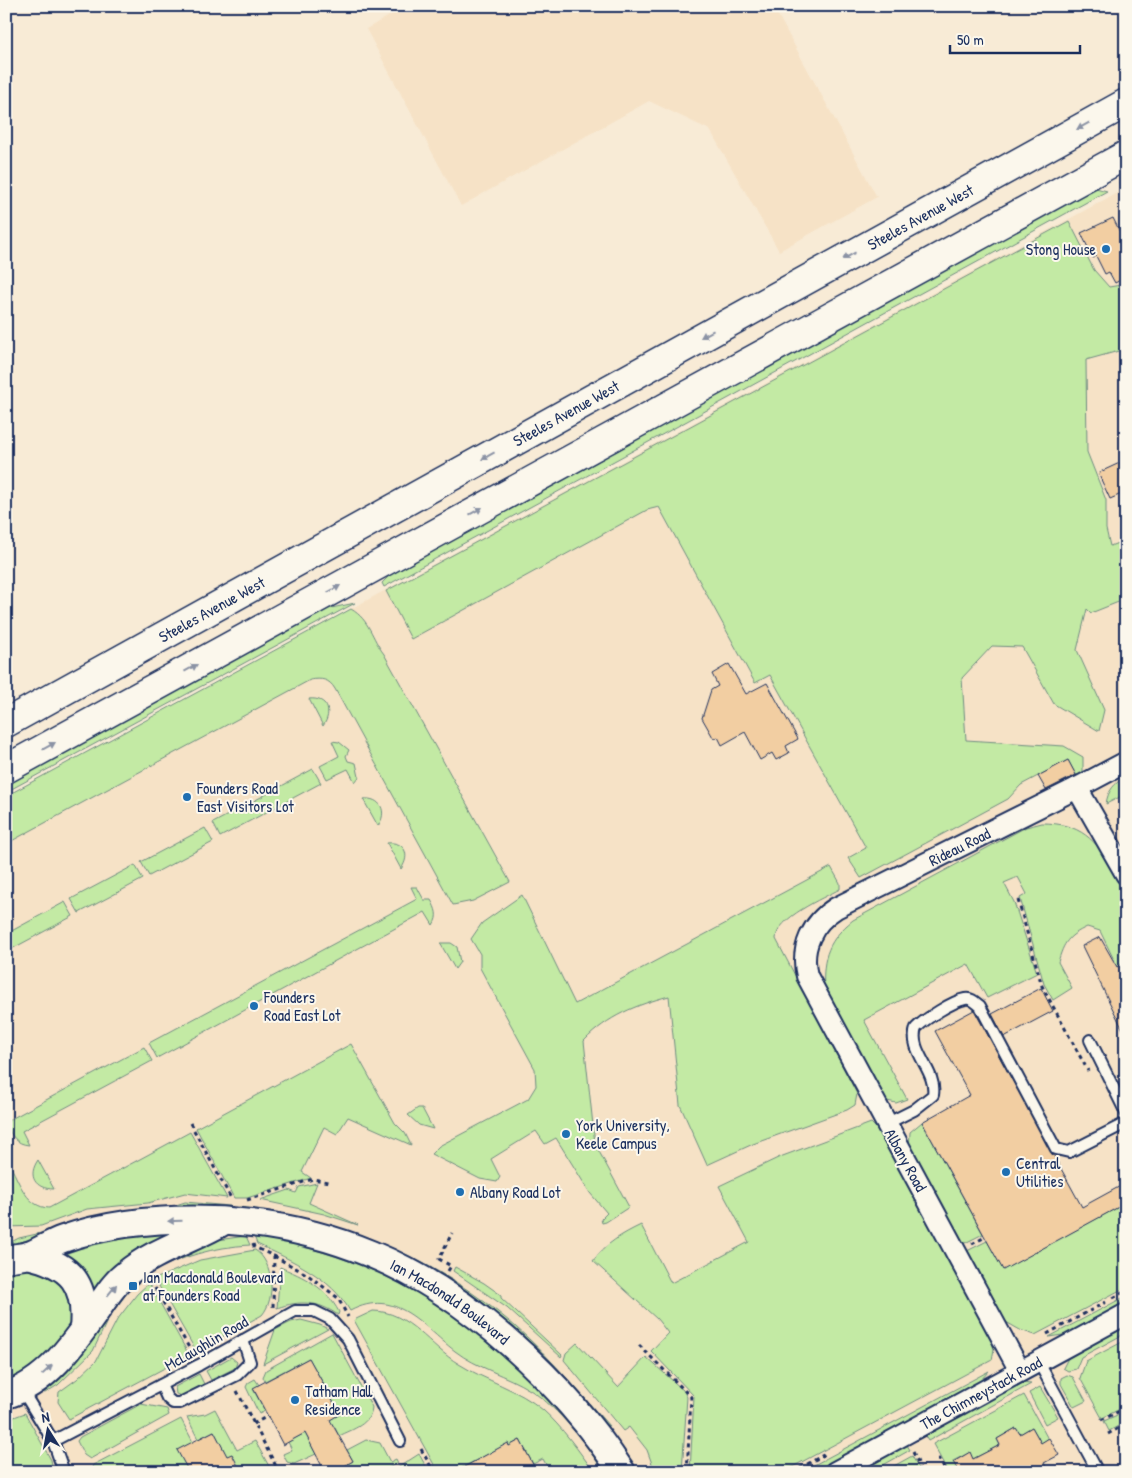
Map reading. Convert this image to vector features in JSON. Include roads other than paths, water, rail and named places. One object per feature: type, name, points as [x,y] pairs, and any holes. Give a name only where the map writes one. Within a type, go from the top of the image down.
[{"type":"main road","name":"Steeles Avenue West","points":[[6,722],[1126,102]]},
{"type":"main road","points":[[6,769],[1126,155]]},
{"type":"street","name":"Rideau Road","points":[[807,946],[819,922],[836,908],[1126,762]]},
{"type":"street","points":[[1077,788],[1126,874]]},
{"type":"street","name":"Albany Road","points":[[807,946],[805,964],[807,976],[1020,1371]]},
{"type":"street","name":"Ian Macdonald Boulevard","points":[[14,1392],[46,1372],[83,1329],[111,1290],[126,1274],[229,1213]]},
{"type":"street","name":"Ian Macdonald Boulevard","points":[[17,1257],[62,1239],[124,1224],[168,1221],[229,1213],[242,1221],[320,1238],[371,1254],[438,1289],[518,1352],[558,1390],[608,1449],[622,1472]]},
{"type":"street","name":"Ian Macdonald Boulevard","points":[[17,1257],[47,1259],[69,1272],[83,1297],[83,1329]]},
{"type":"street","name":"The Chimneystack Road","points":[[835,1472],[1126,1314]]},
{"type":"lane","points":[[886,1124],[914,1110],[933,1095],[934,1087],[930,1073],[914,1042],[916,1028],[955,1003],[966,999],[973,1000],[980,1006],[1056,1149],[1069,1152],[1126,1123]]},
{"type":"lane","points":[[1090,1040],[1126,1114]]},
{"type":"lane","name":"McLaughlin Road","points":[[53,1441],[161,1385],[295,1311],[314,1311],[330,1319],[348,1339],[400,1441]]},
{"type":"lane","points":[[161,1385],[167,1398],[172,1403],[180,1403],[237,1375],[250,1362],[243,1340]]},
{"type":"lane","points":[[1038,1361],[1097,1472]]},
{"type":"lane","points":[[14,1392],[53,1441],[64,1472]]},
{"type":"place","name":"Stong House","points":[[1106,249]]},
{"type":"place","name":"Founders Road East Visitors Lot","points":[[187,797]]},
{"type":"place","name":"Founders Road East Lot","points":[[254,1006]]},
{"type":"place","name":"York University, Keele Campus","points":[[566,1134]]},
{"type":"place","name":"Central Utilities","points":[[1006,1172]]},
{"type":"place","name":"Albany Road Lot","points":[[460,1192]]},
{"type":"place","name":"Ian Macdonald Boulevard at Founders Road","points":[[133,1286]]},
{"type":"place","name":"Tatham Hall Residence","points":[[295,1400]]}]
